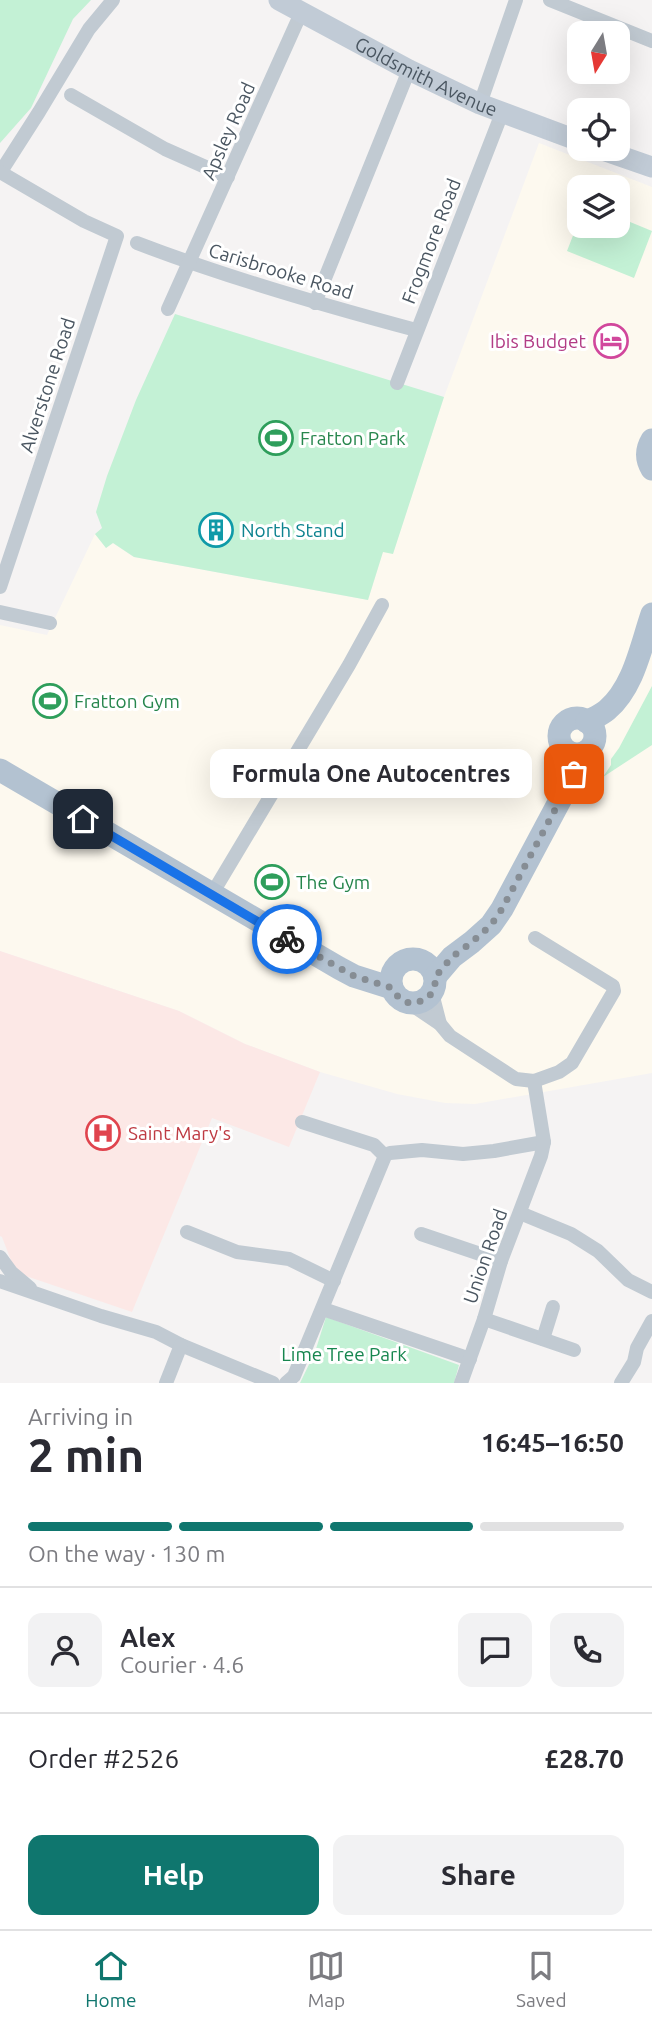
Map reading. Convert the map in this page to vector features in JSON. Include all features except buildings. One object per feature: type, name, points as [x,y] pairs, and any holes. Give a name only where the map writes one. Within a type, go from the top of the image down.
[{"type":"main road","name":"Goldsmith Avenue","points":[[279,0],[409,70],[480,104],[567,137]]},
{"type":"main road","points":[[630,159],[652,167]]},
{"type":"main road","points":[[652,440],[647,453],[652,469]]},
{"type":"main road","points":[[0,770],[354,976],[399,987],[422,1002],[452,957],[491,925],[502,909],[574,774],[570,753],[564,750],[558,740],[561,727],[576,718],[587,722],[607,710],[624,690],[652,614]]},
{"type":"main road","points":[[399,987],[405,961],[472,942]]},
{"type":"main road","points":[[418,959],[429,965],[434,985]]},
{"type":"street","points":[[0,172],[89,29],[113,0]]},
{"type":"street","points":[[480,104],[516,0]]},
{"type":"street","points":[[550,0],[652,41]]},
{"type":"street","name":"Apsley Road","points":[[168,309],[301,13]]},
{"type":"street","points":[[315,303],[409,70]]},
{"type":"street","points":[[71,95],[165,149],[228,177]]},
{"type":"street","name":"Frogmore Road","points":[[397,383],[502,113]]},
{"type":"street","name":"Alverstone Road","points":[[0,172],[84,221],[117,236],[0,587]]},
{"type":"street","name":"Carisbrooke Road","points":[[136,243],[189,263],[315,303],[416,330]]},
{"type":"street","points":[[212,894],[382,606]]},
{"type":"street","points":[[0,612],[50,623]]},
{"type":"street","points":[[399,987],[450,1036],[516,1079],[534,1081],[559,1072],[572,1063],[614,991],[613,986],[534,938]]},
{"type":"street","points":[[434,985],[440,1024]]},
{"type":"street","name":"Union Road","points":[[461,1383],[501,1261],[541,1156],[544,1142],[534,1081]]},
{"type":"street","points":[[302,1122],[374,1145],[388,1155],[422,1150],[463,1154],[544,1142]]},
{"type":"street","points":[[286,1383],[295,1376],[388,1155]]},
{"type":"street","points":[[520,1213],[571,1234],[598,1251],[628,1280],[652,1292]]},
{"type":"street","points":[[187,1232],[237,1252],[289,1259],[334,1281]]},
{"type":"street","points":[[421,1234],[501,1261]]},
{"type":"street","points":[[0,1257],[11,1272],[39,1296]]},
{"type":"street","points":[[0,1281],[39,1296],[156,1332],[273,1383]]},
{"type":"street","points":[[543,1339],[553,1307]]},
{"type":"street","points":[[323,1309],[470,1359]]},
{"type":"street","points":[[484,1319],[574,1350]]},
{"type":"street","points":[[621,1383],[634,1363],[637,1348],[652,1321]]},
{"type":"street","points":[[166,1383],[181,1345]]},
{"type":"shaded area","points":[[539,143],[567,154],[567,161],[585,161],[621,175],[567,175],[567,238],[630,238],[630,178],[652,187],[652,1073],[475,1104],[445,1103],[397,1094],[320,1072],[245,1044],[179,1011],[0,951],[0,625],[47,635],[95,534],[106,548],[113,543],[134,557],[368,600],[383,551],[393,553],[444,397]]},
{"type":"shaded area","name":"Saint Mary's","points":[[0,951],[179,1011],[245,1044],[320,1072],[289,1147],[212,1118],[132,1312],[23,1275],[12,1263],[0,1236]]},
{"type":"green space","points":[[0,0],[91,0],[73,19],[31,108],[0,143]]},
{"type":"green space","points":[[630,222],[652,231],[634,278],[567,251],[572,238],[630,238]]},
{"type":"green space","name":"Fratton Park","points":[[175,314],[444,397],[393,554],[383,552],[368,600],[134,557],[113,543],[106,548],[95,534],[102,528],[96,512],[107,476],[136,400]]},
{"type":"green space","points":[[652,686],[652,745],[603,777],[611,765],[611,759]]},
{"type":"green space","name":"Lime Tree Park","points":[[326,1317],[459,1365],[454,1383],[300,1383],[315,1352]]},
{"type":"way so far","points":[[287,939],[354,976],[392,988],[404,1001],[422,1002],[432,993],[435,977],[452,957],[483,933],[502,909],[574,774]]},
{"type":"place","name":"Ibis Budget","points":[[611,341]]},
{"type":"place","name":"Fratton Park","points":[[276,438]]},
{"type":"place","name":"North Stand","points":[[216,530]]},
{"type":"place","name":"Fratton Gym","points":[[50,701]]},
{"type":"place","name":"Formula One Autocentres","points":[[574,774]]},
{"type":"place","name":"The Gym","points":[[272,882]]},
{"type":"place","name":"Saint Mary's","points":[[103,1133]]},
{"type":"route","points":[[83,819],[287,939]]}]
